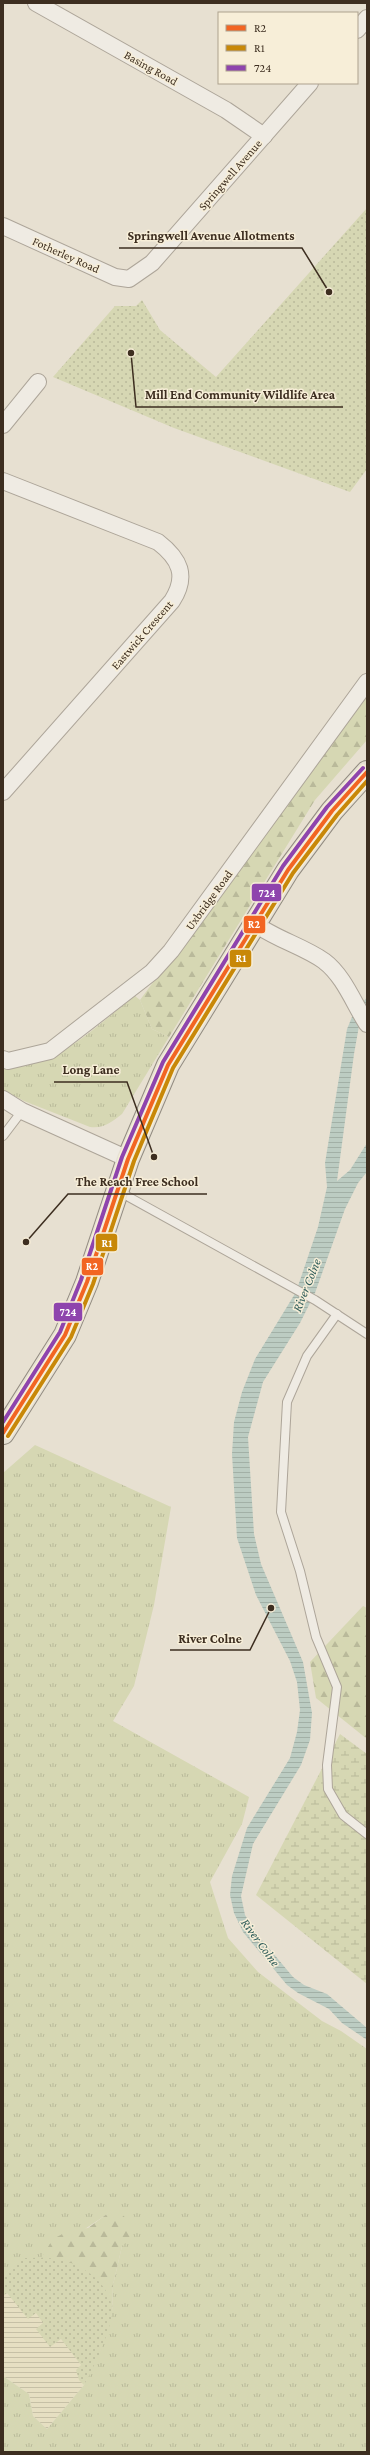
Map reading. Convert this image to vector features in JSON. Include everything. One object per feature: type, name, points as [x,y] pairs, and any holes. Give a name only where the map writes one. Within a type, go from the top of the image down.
[{"type":"main road","points":[[3,1433],[65,1335],[87,1282],[116,1191],[128,1159],[168,1065],[288,870],[332,811],[367,772]]},
{"type":"street","name":"Basing Road","points":[[36,3],[226,110],[264,136]]},
{"type":"street","points":[[358,29],[367,18]]},
{"type":"street","name":"Springwell Avenue","points":[[130,279],[152,263],[309,84]]},
{"type":"street","name":"Fotherley Road","points":[[3,226],[115,277],[130,279]]},
{"type":"street","points":[[3,425],[38,382]]},
{"type":"street","name":"Eastwick Crescent","points":[[3,481],[158,542],[171,552],[176,560],[180,569],[181,581],[178,592],[172,601],[3,792]]},
{"type":"street","name":"Uxbridge Road","points":[[3,1059],[8,1061],[50,1051],[152,972],[171,951],[367,682]]},
{"type":"street","points":[[254,923],[265,932],[323,960],[341,981],[366,1024]]},
{"type":"street","points":[[3,1099],[22,1112],[128,1159]]},
{"type":"lane","points":[[3,1136],[22,1112]]},
{"type":"lane","points":[[116,1191],[315,1300],[367,1334]]},
{"type":"lane","points":[[337,1314],[307,1356],[287,1402],[281,1512],[300,1570],[316,1637],[337,1687],[327,1765],[328,1789],[343,1816],[367,1834]]},
{"type":"shaded area","points":[[3,2278],[92,2370],[84,2385],[47,2429],[33,2416],[29,2394],[3,2376]]},
{"type":"green space","points":[[367,208],[367,469],[350,492],[174,428],[53,377],[115,306],[136,306],[142,300],[160,330],[216,377]]},
{"type":"green space","points":[[367,692],[367,740],[315,800],[169,1037],[152,1029],[140,1000]]},
{"type":"green space","points":[[135,996],[140,1000],[152,1029],[169,1037],[122,1114],[115,1120],[103,1126],[90,1127],[24,1101],[3,1090],[3,1067],[22,1066],[40,1062],[57,1054],[74,1044]]},
{"type":"green space","points":[[35,1445],[171,1507],[154,1605],[134,1686],[113,1721],[249,1797],[242,1824],[210,1882],[228,1938],[258,1972],[322,2021],[341,2031],[367,2049],[367,2452],[3,2452],[3,2376],[29,2394],[33,2416],[47,2429],[84,2385],[100,2351],[112,2313],[113,2285],[122,2246],[115,2209],[41,2258],[20,2259],[3,2278],[3,1473]]},
{"type":"green space","points":[[363,1606],[367,1608],[367,1739],[316,1698],[310,1662]]},
{"type":"green space","points":[[340,1734],[367,1754],[367,1984],[256,1895]]},
{"type":"green space","points":[[115,2208],[129,2221],[133,2236],[122,2246],[113,2285],[112,2313],[41,2258],[53,2239],[70,2230],[88,2228]]},
{"type":"green space","points":[[20,2258],[52,2258],[67,2261],[86,2270],[102,2285],[107,2293],[111,2303],[111,2321],[101,2350],[84,2385],[79,2380],[76,2370],[81,2365],[61,2339],[50,2347],[36,2329],[43,2323],[36,2313],[28,2319],[7,2293],[3,2296],[3,2278]]},
{"type":"water","points":[[367,997],[367,1012],[359,1026],[354,1054],[337,1181],[350,1170],[367,1143],[367,1172],[358,1183],[345,1209],[315,1293],[300,1323],[263,1382],[248,1437],[254,1534],[261,1564],[303,1662],[312,1713],[310,1740],[301,1765],[253,1844],[241,1896],[245,1915],[257,1934],[293,1977],[304,1985],[327,1994],[367,2028],[367,2040],[342,2023],[329,2009],[298,1993],[287,1985],[243,1932],[234,1913],[230,1895],[232,1876],[247,1828],[290,1758],[297,1732],[300,1710],[297,1682],[290,1661],[256,1595],[237,1538],[232,1454],[234,1422],[242,1392],[255,1359],[296,1292],[318,1227],[327,1187],[325,1163],[347,1029],[352,1017]]},
{"type":"transit line","name":"724","points":[[3,1422],[60,1332],[81,1280],[122,1157],[163,1062],[283,866],[327,807],[363,768]]},
{"type":"transit line","name":"R2","points":[[3,1433],[65,1335],[87,1282],[128,1159],[168,1065],[288,870],[332,811],[367,772]]},
{"type":"transit line","name":"R1","points":[[8,1436],[71,1337],[93,1284],[134,1161],[173,1068],[293,873],[337,815],[367,781]]},
{"type":"place","name":"Springwell Avenue Allotments","points":[[329,292]]},
{"type":"place","name":"Mill End Community Wildlife Area","points":[[131,353]]},
{"type":"place","name":"Long Lane","points":[[154,1157]]},
{"type":"place","name":"The Reach Free School","points":[[26,1242]]},
{"type":"place","name":"River Colne","points":[[271,1608]]}]
